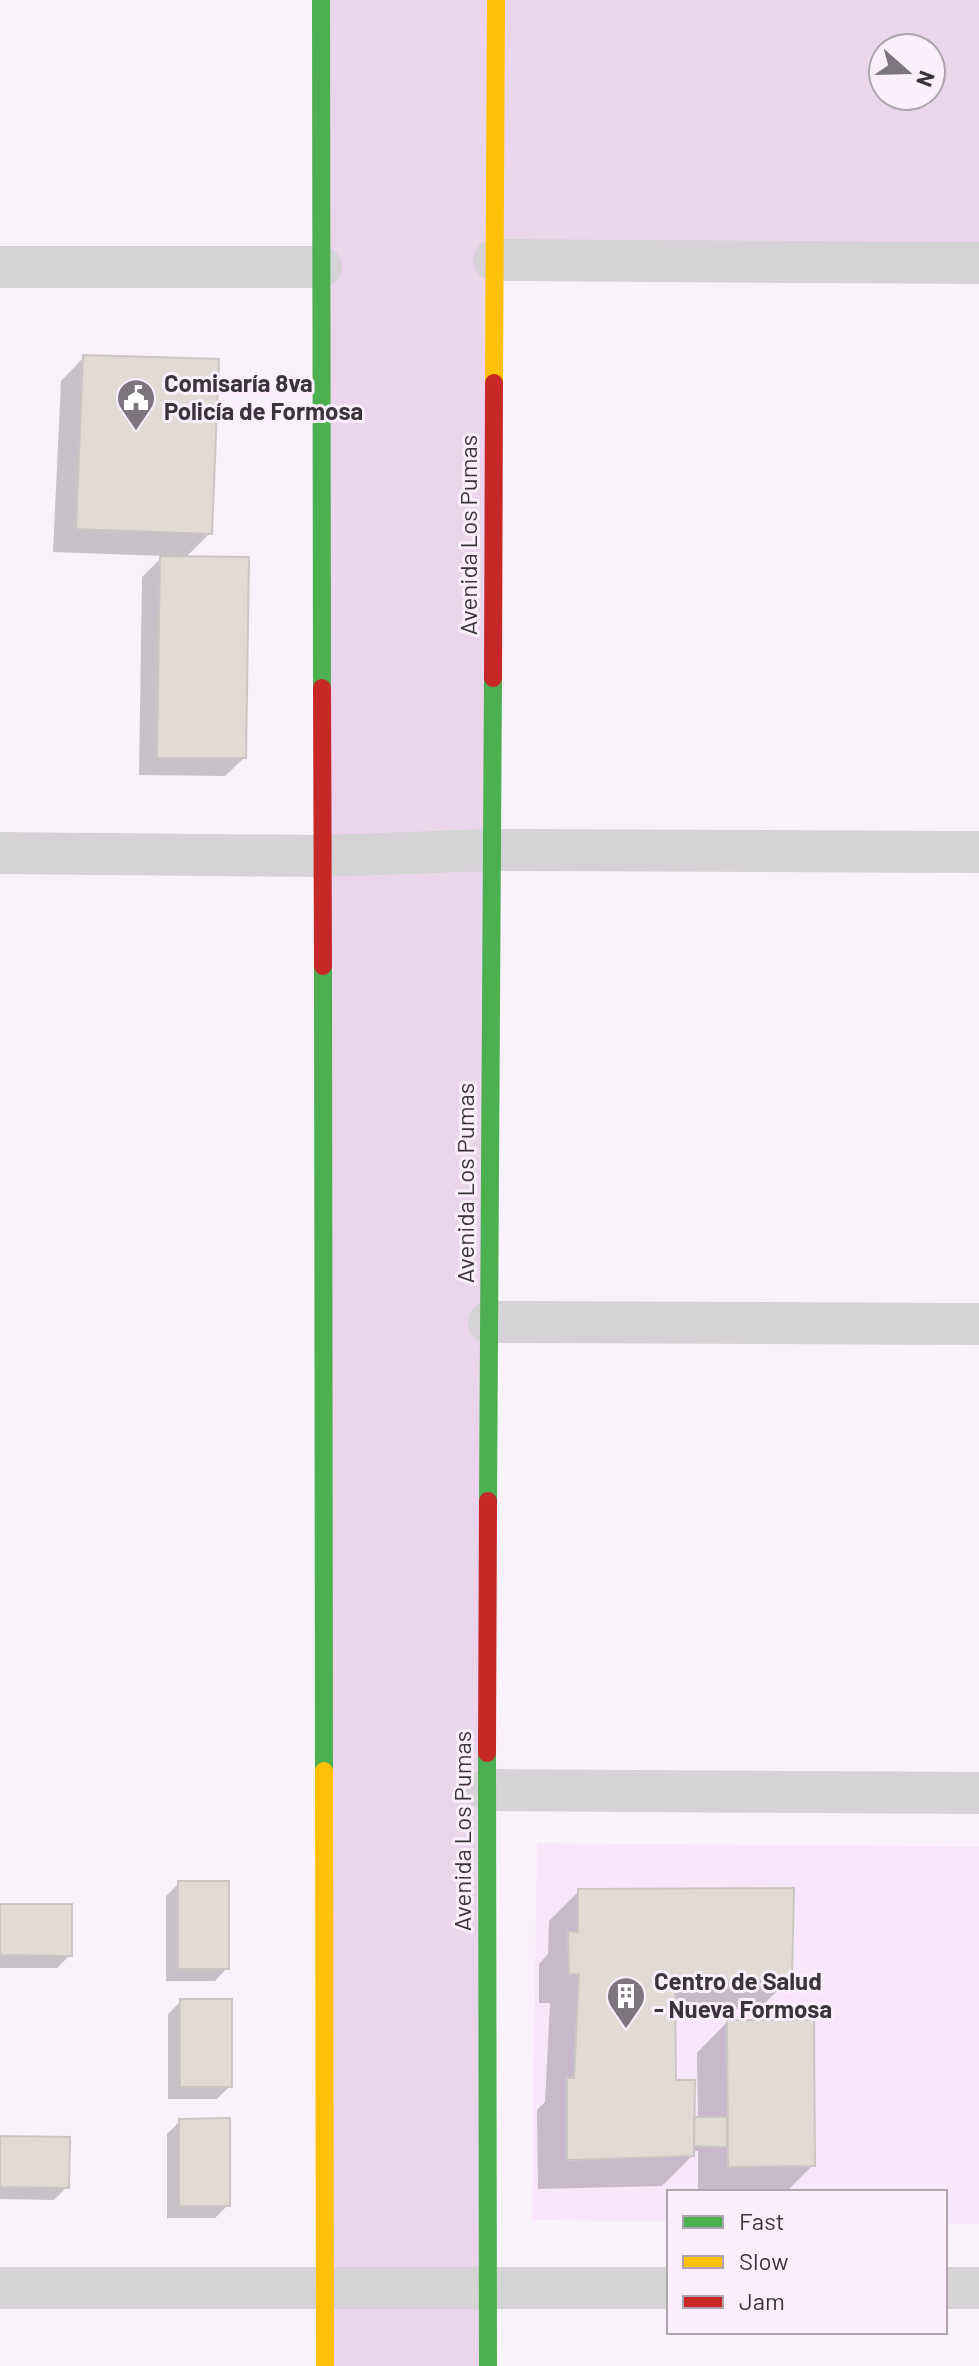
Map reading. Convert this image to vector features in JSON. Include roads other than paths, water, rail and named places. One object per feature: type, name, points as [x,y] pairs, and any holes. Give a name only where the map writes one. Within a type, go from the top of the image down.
[{"type":"main road","points":[[321,0],[325,2366]]},
{"type":"main road","name":"Avenida Los Pumas","points":[[488,2366],[487,1790],[496,0]]},
{"type":"street","points":[[494,260],[979,263]]},
{"type":"street","points":[[0,267],[321,267]]},
{"type":"street","points":[[0,853],[321,856],[492,850],[979,852]]},
{"type":"street","points":[[489,1322],[979,1324]]},
{"type":"street","points":[[487,1790],[979,1793]]},
{"type":"street","points":[[0,2288],[667,2288]]},
{"type":"street","points":[[947,2288],[979,2288]]},
{"type":"place","name":"Comisaría 8va Policía de Formosa","points":[[136,432]]},
{"type":"place","name":"Centro de Salud - Nueva Formosa","points":[[626,2030]]}]
